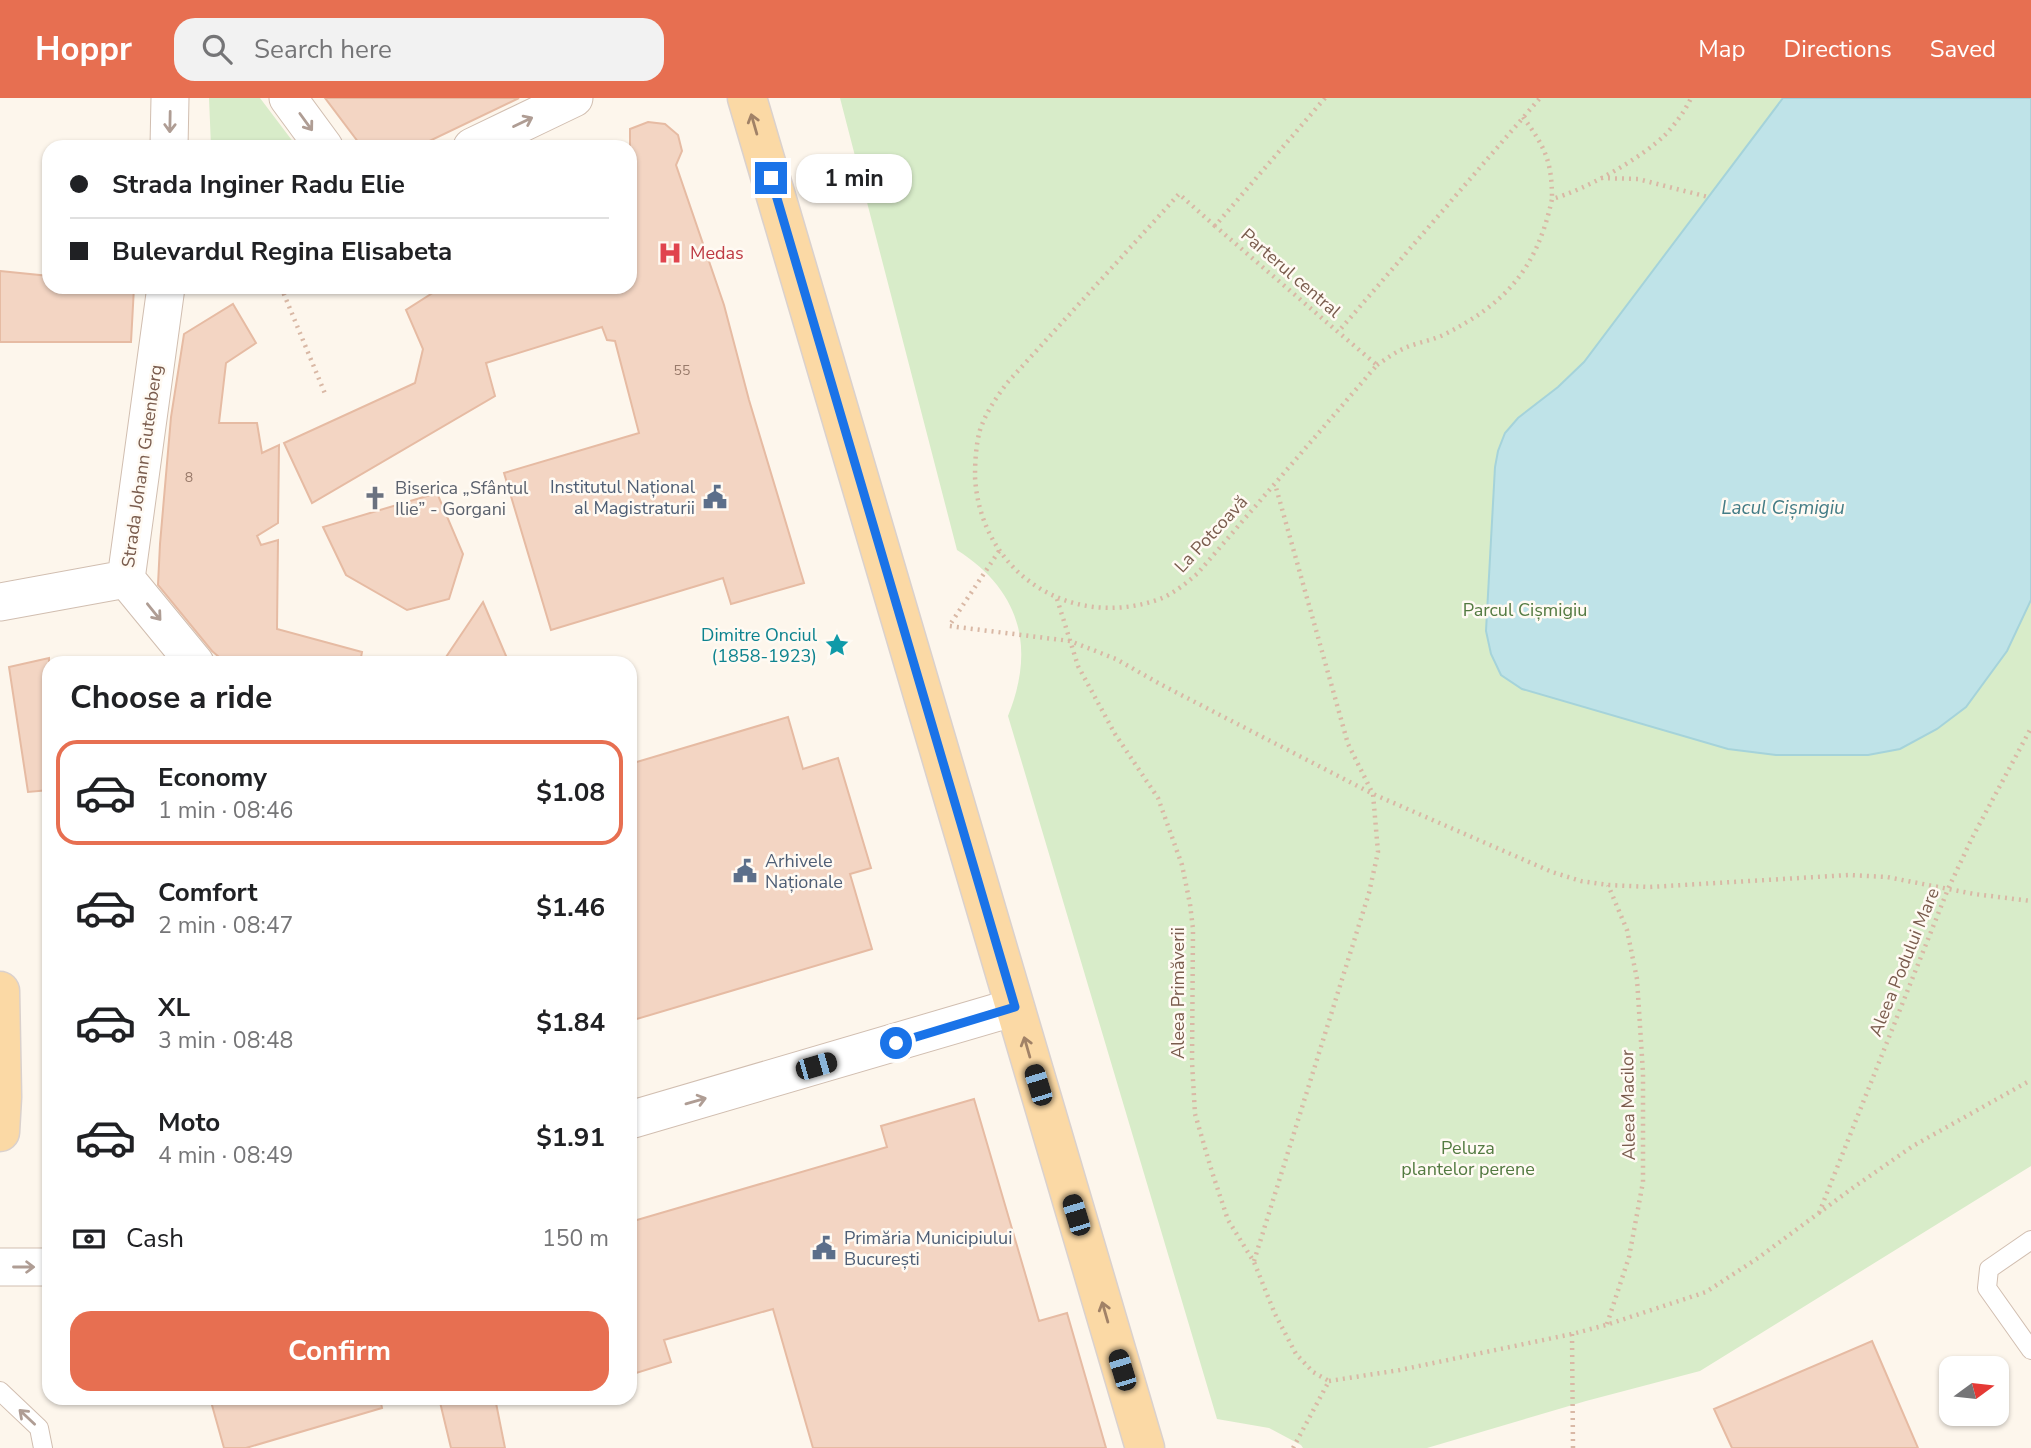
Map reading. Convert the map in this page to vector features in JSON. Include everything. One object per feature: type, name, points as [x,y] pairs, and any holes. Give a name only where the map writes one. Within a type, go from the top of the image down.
[{"type":"main road","points":[[747,98],[1145,1448]]},
{"type":"main road","points":[[0,991],[0,1132]]},
{"type":"street","points":[[169,140],[170,98]]},
{"type":"street","points":[[289,98],[319,140]]},
{"type":"street","points":[[487,140],[574,98]]},
{"type":"street","name":"Strada Johann Gutenberg","points":[[169,294],[126,579],[189,656]]},
{"type":"street","points":[[0,602],[126,579]]},
{"type":"street","points":[[637,1118],[1015,1007]]},
{"type":"street","points":[[0,1267],[42,1267]]},
{"type":"lane","points":[[2031,1240],[1989,1269],[1987,1288],[2031,1350]]},
{"type":"lane","points":[[0,1391],[39,1428],[43,1448]]},
{"type":"path","name":"Parterul central","points":[[1325,98],[1215,226],[1338,332],[1539,98]]},
{"type":"path","points":[[1552,199],[1600,178],[1639,155],[1665,135],[1685,112],[1691,98]]},
{"type":"path","name":"La Potcoavă","points":[[1215,226],[1179,194],[1007,383],[992,404],[980,431],[975,465],[976,496],[986,529],[1015,570],[1033,585],[1056,598],[1103,608],[1130,607],[1159,600],[1177,590],[1197,574],[1377,365],[1402,349],[1437,338],[1466,323],[1504,296],[1534,255],[1547,225],[1552,199],[1552,175],[1548,159],[1541,142],[1523,117]]},
{"type":"path","points":[[1600,178],[1638,179],[1708,197]]},
{"type":"path","points":[[284,294],[326,396]]},
{"type":"path","points":[[1338,332],[1377,365]]},
{"type":"path","points":[[1254,1262],[1369,893],[1378,852],[1373,794],[1348,744],[1275,484]]},
{"type":"path","points":[[999,551],[950,626],[1070,641],[1116,659],[1373,794],[1552,872],[1608,885],[1650,887],[1849,875],[1910,880],[1974,894],[2031,901]]},
{"type":"path","name":"Aleea Primăverii","points":[[1056,598],[1079,666],[1115,734],[1157,798],[1182,865],[1191,904],[1193,929],[1192,1062],[1195,1114],[1228,1220],[1254,1262],[1275,1314],[1296,1354],[1313,1372],[1329,1381]]},
{"type":"path","name":"Aleea Podului Mare","points":[[1819,1213],[1948,889],[2031,728]]},
{"type":"path","name":"Aleea Macilor","points":[[1606,1325],[1629,1257],[1643,1182],[1643,1073],[1637,979],[1628,930],[1608,885]]},
{"type":"path","points":[[1293,1448],[1329,1381],[1413,1368],[1572,1334],[1706,1292],[1913,1146],[2031,1080]]},
{"type":"path","points":[[1572,1334],[1573,1448]]},
{"type":"green space","points":[[209,98],[260,98],[292,140],[211,140]]},
{"type":"green space","name":"Parcul Cișmigiu","points":[[840,98],[2031,98],[2031,1166],[1700,1371],[1427,1448],[1303,1448],[1269,1428],[1217,1419],[1008,716],[1021,667],[1017,622],[995,583],[957,550]]},
{"type":"water","name":"Lacul Cișmigiu","points":[[1783,98],[2031,98],[2031,600],[2007,651],[1966,707],[1937,729],[1900,749],[1868,755],[1776,755],[1728,749],[1522,689],[1501,675],[1491,654],[1486,631],[1495,467],[1505,433],[1518,418],[1558,387],[1584,362]]},
{"type":"building","points":[[325,98],[519,98],[432,140],[357,140]]},
{"type":"building","points":[[648,122],[665,124],[678,135],[682,151],[676,165],[724,305],[749,400],[804,583],[731,604],[723,578],[551,630],[504,473],[639,433],[615,341],[607,340],[602,327],[486,363],[495,396],[312,503],[284,443],[415,383],[423,349],[406,310],[431,294],[637,294],[637,140],[630,140],[630,129]]},
{"type":"building","points":[[0,271],[42,275],[42,294],[134,294],[131,342],[0,342]]},
{"type":"building","points":[[233,304],[256,343],[226,363],[219,423],[257,423],[262,453],[279,445],[278,523],[257,536],[261,545],[278,540],[277,629],[362,652],[361,656],[218,656],[158,585],[171,417],[184,334]]},
{"type":"building","points":[[437,493],[463,554],[449,599],[407,610],[346,575],[323,527]]},
{"type":"building","points":[[483,602],[506,656],[447,656]]},
{"type":"building","points":[[42,660],[42,791],[28,792],[9,667]]},
{"type":"building","name":"Arhivele Naționale","points":[[788,717],[803,769],[838,758],[871,868],[850,874],[872,949],[637,1019],[637,762]]},
{"type":"building","name":"Primăria Municipiului București","points":[[974,1099],[1039,1321],[1067,1313],[1106,1448],[813,1448],[773,1309],[664,1340],[671,1362],[637,1373],[637,1220],[887,1147],[881,1126]]},
{"type":"building","points":[[1872,1341],[1918,1448],[1732,1448],[1714,1409]]},
{"type":"building","points":[[212,1405],[381,1405],[382,1408],[246,1448],[224,1448]]},
{"type":"building","points":[[441,1405],[496,1405],[505,1448],[451,1448]]},
{"type":"place","name":"Medas","points":[[670,253]]},
{"type":"place","name":"Institutul Național al Magistraturii","points":[[715,497]]},
{"type":"place","name":"Biserica „Sfântul Ilie” - Gorgani","points":[[375,498]]},
{"type":"place","name":"Dimitre Onciul (1858-1923)","points":[[837,645]]},
{"type":"place","name":"Arhivele Naționale","points":[[745,871]]},
{"type":"place","name":"Primăria Municipiului București","points":[[824,1248]]},
{"type":"route","points":[[771,178],[1015,1007],[896,1043]]},
{"type":"park label","name":"Peluza plantelor perene","points":[[1468,1158]]}]
